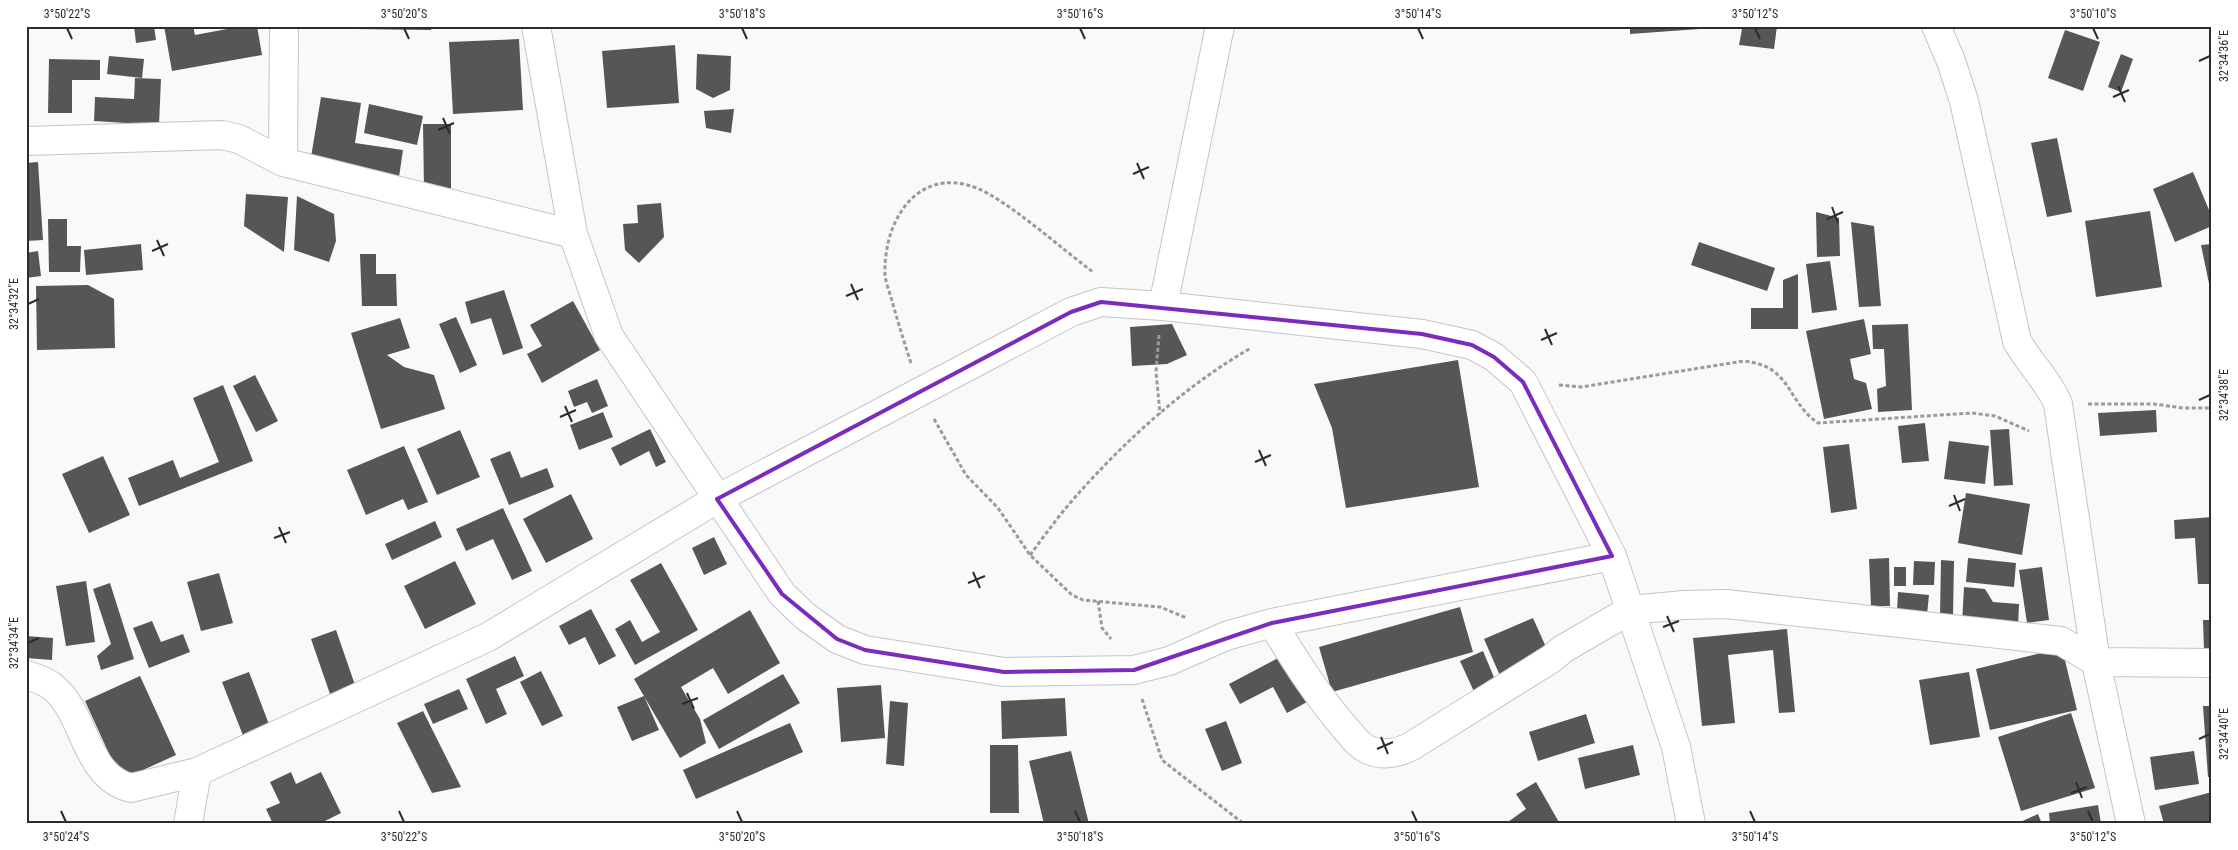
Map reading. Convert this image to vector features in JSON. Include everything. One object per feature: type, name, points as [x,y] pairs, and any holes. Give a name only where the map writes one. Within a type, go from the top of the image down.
[{"type":"street","points":[[283,162],[284,26]]},
{"type":"street","points":[[536,26],[573,234],[609,336],[782,594],[805,616],[837,639],[858,648],[1004,672],[1134,670],[1169,661],[1226,636],[1272,623],[1612,556]]},
{"type":"street","points":[[1163,306],[1220,26]]},
{"type":"street","points":[[1936,26],[1951,61],[1964,101],[2016,341],[2024,355],[2052,388],[2058,404],[2096,662],[2130,824]]},
{"type":"street","points":[[26,141],[222,135],[239,139],[283,162],[573,234]]},
{"type":"street","points":[[26,675],[46,682],[62,696],[101,768],[121,785],[131,788],[198,772],[488,637],[717,499],[1072,312],[1101,302],[1163,306],[1422,334],[1472,345],[1494,357],[1523,382],[1612,556],[1676,747],[1691,824]]},
{"type":"street","points":[[1272,623],[1300,670],[1326,706],[1368,750],[1382,753],[1397,752],[1410,747],[1551,659],[1563,649],[1630,610],[1684,605],[1726,604],[1754,609],[1912,623],[2061,641],[2096,662],[2212,663]]},
{"type":"street","points":[[188,824],[198,772]]},
{"type":"path","points":[[1100,276],[989,194],[966,185],[943,183],[926,187],[912,198],[901,213],[887,242],[885,277],[919,392],[966,475],[998,508],[1030,555],[1072,595],[1083,600],[1160,607],[1226,636]]},
{"type":"path","points":[[1160,414],[1156,372],[1163,306]]},
{"type":"path","points":[[1030,555],[1076,496],[1160,414],[1204,380],[1257,345]]},
{"type":"path","points":[[1523,382],[1581,387],[1724,363],[1744,361],[1761,363],[1773,369],[1792,391],[1809,416],[1818,423],[1972,414],[1995,416],[2015,423],[2066,453]]},
{"type":"path","points":[[2058,404],[2154,404],[2183,408],[2212,408]]},
{"type":"path","points":[[1098,601],[1102,628],[1134,670],[1154,741],[1162,760],[1244,824]]},
{"type":"highlighted area","points":[[1101,302],[1422,334],[1472,345],[1494,357],[1523,382],[1612,556],[1272,623],[1134,670],[1004,672],[865,650],[837,639],[782,594],[717,499],[1071,312]]},
{"type":"building","points":[[134,26],[154,26],[156,40],[136,43]]},
{"type":"building","points":[[164,26],[193,26],[195,35],[243,26],[257,26],[262,55],[172,71]]},
{"type":"building","points":[[356,26],[431,26],[431,30],[356,29]]},
{"type":"building","points":[[1630,26],[1713,26],[1713,28],[1630,34]]},
{"type":"building","points":[[1777,26],[1774,49],[1739,45],[1742,29]]},
{"type":"building","points":[[2065,30],[2100,42],[2083,91],[2048,78]]},
{"type":"building","points":[[519,39],[523,110],[453,114],[449,42]]},
{"type":"building","points":[[675,45],[679,103],[607,108],[602,51]]},
{"type":"building","points":[[697,54],[731,56],[730,90],[713,98],[696,89]]},
{"type":"building","points":[[2121,54],[2133,59],[2121,92],[2108,87]]},
{"type":"building","points":[[109,56],[144,59],[142,78],[107,74]]},
{"type":"building","points":[[49,59],[100,60],[100,80],[72,80],[72,113],[48,113]]},
{"type":"building","points":[[135,78],[161,79],[159,125],[94,121],[95,97],[134,99]]},
{"type":"building","points":[[321,97],[361,103],[355,143],[403,150],[399,177],[310,163]]},
{"type":"building","points":[[369,104],[423,116],[417,145],[364,133]]},
{"type":"building","points":[[734,109],[731,133],[706,128],[704,111]]},
{"type":"building","points":[[423,124],[451,124],[451,188],[424,189]]},
{"type":"building","points":[[2057,138],[2072,212],[2047,217],[2031,143]]},
{"type":"building","points":[[38,162],[43,240],[26,241],[26,163]]},
{"type":"building","points":[[2193,172],[2212,217],[2212,226],[2175,242],[2153,189]]},
{"type":"building","points":[[246,194],[288,197],[284,252],[244,226]]},
{"type":"building","points":[[297,196],[334,214],[336,241],[329,262],[294,250]]},
{"type":"building","points":[[661,203],[664,237],[639,263],[625,250],[623,224],[638,223],[637,205]]},
{"type":"building","points":[[2150,211],[2162,287],[2096,297],[2085,221]]},
{"type":"building","points":[[1816,212],[1839,218],[1840,256],[1817,257]]},
{"type":"building","points":[[48,219],[67,219],[67,246],[81,246],[80,272],[49,272]]},
{"type":"building","points":[[1851,222],[1874,226],[1881,306],[1859,307]]},
{"type":"building","points":[[1699,242],[1775,268],[1767,291],[1691,265]]},
{"type":"building","points":[[141,244],[143,270],[86,275],[84,250]]},
{"type":"building","points":[[2212,244],[2212,293],[2211,293],[2201,245]]},
{"type":"building","points":[[38,251],[41,276],[26,278],[26,253]]},
{"type":"building","points":[[360,254],[376,254],[376,274],[396,274],[397,306],[362,306]]},
{"type":"building","points":[[1830,261],[1837,310],[1812,313],[1806,264]]},
{"type":"building","points":[[1798,274],[1798,329],[1751,329],[1751,308],[1783,308],[1783,280]]},
{"type":"building","points":[[88,285],[114,299],[115,348],[37,350],[36,286]]},
{"type":"building","points":[[504,290],[523,348],[503,355],[491,318],[471,324],[465,302]]},
{"type":"building","points":[[573,301],[600,350],[542,383],[527,354],[542,346],[530,325]]},
{"type":"building","points":[[456,317],[477,365],[460,373],[439,324]]},
{"type":"building","points":[[400,318],[410,348],[387,355],[404,367],[434,375],[445,409],[381,429],[351,333]]},
{"type":"building","points":[[1864,319],[1871,354],[1850,359],[1854,379],[1866,383],[1872,409],[1824,419],[1806,331]]},
{"type":"building","points":[[1172,324],[1187,355],[1167,364],[1132,366],[1130,327]]},
{"type":"building","points":[[1908,324],[1912,410],[1878,412],[1877,389],[1886,386],[1884,349],[1873,349],[1872,325]]},
{"type":"building","points":[[1458,360],[1479,487],[1346,508],[1332,428],[1314,384]]},
{"type":"building","points":[[255,375],[278,421],[256,432],[233,386]]},
{"type":"building","points":[[597,379],[608,406],[592,413],[587,402],[574,407],[568,391]]},
{"type":"building","points":[[223,385],[253,461],[139,506],[128,478],[173,460],[180,478],[219,462],[193,398]]},
{"type":"building","points":[[2156,410],[2157,432],[2100,436],[2098,413]]},
{"type":"building","points":[[603,412],[613,437],[579,450],[570,425]]},
{"type":"building","points":[[1925,423],[1929,461],[1902,463],[1898,426]]},
{"type":"building","points":[[650,429],[666,462],[656,467],[649,451],[620,466],[611,448]]},
{"type":"building","points":[[2009,429],[2013,485],[1994,486],[1990,430]]},
{"type":"building","points":[[460,430],[480,477],[437,495],[417,449]]},
{"type":"building","points":[[1949,441],[1989,446],[1985,484],[1944,479]]},
{"type":"building","points":[[1849,444],[1857,509],[1831,513],[1823,447]]},
{"type":"building","points":[[404,446],[428,502],[408,510],[403,499],[366,515],[347,470]]},
{"type":"building","points":[[510,451],[521,478],[547,468],[554,487],[509,505],[490,459]]},
{"type":"building","points":[[103,456],[130,515],[89,533],[62,474]]},
{"type":"building","points":[[1966,493],[2030,504],[2022,555],[1958,543]]},
{"type":"building","points":[[571,494],[593,539],[546,563],[523,519]]},
{"type":"building","points":[[503,508],[532,571],[512,580],[493,539],[466,551],[456,529]]},
{"type":"building","points":[[2212,517],[2212,584],[2198,584],[2195,538],[2175,539],[2174,520]]},
{"type":"building","points":[[435,521],[442,537],[392,560],[385,544]]},
{"type":"building","points":[[714,537],[727,564],[704,575],[692,548]]},
{"type":"building","points":[[1889,558],[1890,606],[1871,606],[1869,559]]},
{"type":"building","points":[[1968,558],[2016,563],[2014,587],[1966,582]]},
{"type":"building","points":[[1941,560],[1954,561],[1953,617],[1940,616]]},
{"type":"building","points":[[455,561],[476,604],[425,629],[404,586]]},
{"type":"building","points":[[1914,561],[1935,562],[1934,585],[1913,585]]},
{"type":"building","points":[[661,563],[698,630],[635,665],[615,629],[630,620],[642,642],[660,632],[630,580]]},
{"type":"building","points":[[1894,567],[1906,567],[1906,586],[1894,586]]},
{"type":"building","points":[[2042,567],[2049,620],[2027,623],[2019,570]]},
{"type":"building","points":[[219,573],[233,623],[201,631],[187,582]]},
{"type":"building","points":[[86,581],[95,642],[66,646],[56,586]]},
{"type":"building","points":[[110,583],[134,659],[101,670],[97,656],[111,644],[93,589]]},
{"type":"building","points":[[1964,587],[1985,589],[1993,602],[2019,604],[2018,628],[1962,624]]},
{"type":"building","points":[[1898,592],[1929,595],[1927,615],[1897,611]]},
{"type":"building","points":[[1460,607],[1473,652],[1332,692],[1319,647]]},
{"type":"building","points":[[591,609],[616,656],[599,665],[585,637],[569,645],[559,626]]},
{"type":"building","points":[[750,610],[780,663],[728,694],[713,668],[681,687],[700,719],[706,743],[680,758],[634,679]]},
{"type":"building","points":[[1533,618],[1550,656],[1501,678],[1484,639]]},
{"type":"building","points":[[2203,620],[2212,620],[2212,650],[2204,651]]},
{"type":"building","points":[[152,621],[161,642],[183,634],[190,652],[149,668],[133,628]]},
{"type":"building","points":[[1787,629],[1795,712],[1779,713],[1773,650],[1728,655],[1735,723],[1702,726],[1693,638]]},
{"type":"building","points":[[336,630],[355,685],[330,694],[311,639]]},
{"type":"building","points":[[26,636],[53,638],[52,660],[26,658]]},
{"type":"building","points":[[2062,648],[2077,710],[1990,730],[1976,669]]},
{"type":"building","points":[[1483,651],[1498,687],[1476,696],[1460,661]]},
{"type":"building","points":[[515,656],[524,676],[496,689],[507,714],[486,724],[466,679]]},
{"type":"building","points":[[1282,656],[1307,702],[1287,713],[1273,687],[1240,704],[1229,684]]},
{"type":"building","points":[[541,671],[563,716],[542,726],[520,682]]},
{"type":"building","points":[[249,672],[270,727],[244,738],[222,682]]},
{"type":"building","points":[[1969,672],[1980,737],[1930,745],[1919,680]]},
{"type":"building","points":[[783,674],[800,703],[719,749],[703,720]]},
{"type":"building","points":[[140,676],[176,755],[121,780],[85,701]]},
{"type":"building","points":[[881,685],[885,738],[841,742],[837,688]]},
{"type":"building","points":[[459,689],[468,709],[433,724],[424,704]]},
{"type":"building","points":[[644,696],[659,730],[632,741],[617,707]]},
{"type":"building","points":[[1065,698],[1067,736],[1002,739],[1001,701]]},
{"type":"building","points":[[890,701],[908,703],[904,766],[886,764]]},
{"type":"building","points":[[2203,706],[2212,706],[2212,777],[2208,777]]},
{"type":"building","points":[[423,711],[461,787],[432,793],[397,723]]},
{"type":"building","points":[[2071,713],[2095,788],[2021,811],[1998,737]]},
{"type":"building","points":[[1586,714],[1595,743],[1538,761],[1529,732]]},
{"type":"building","points":[[1226,721],[1242,763],[1222,771],[1205,729]]},
{"type":"building","points":[[790,723],[803,752],[696,799],[683,770]]},
{"type":"building","points":[[990,745],[1018,745],[1019,813],[990,813]]},
{"type":"building","points":[[1633,745],[1640,775],[1585,789],[1578,758]]},
{"type":"building","points":[[1071,751],[1089,824],[1044,824],[1029,761]]},
{"type":"building","points":[[2194,751],[2199,784],[2155,790],[2150,757]]},
{"type":"building","points":[[291,772],[296,784],[321,772],[341,813],[319,824],[273,824],[266,809],[280,803],[270,782]]},
{"type":"building","points":[[1536,782],[1560,824],[1505,824],[1526,809],[1516,794]]},
{"type":"building","points":[[2212,792],[2212,824],[2164,824],[2159,806]]},
{"type":"building","points":[[2098,805],[2101,824],[2050,824],[2049,813]]},
{"type":"building","points":[[2038,814],[2042,824],[2016,824]]}]
